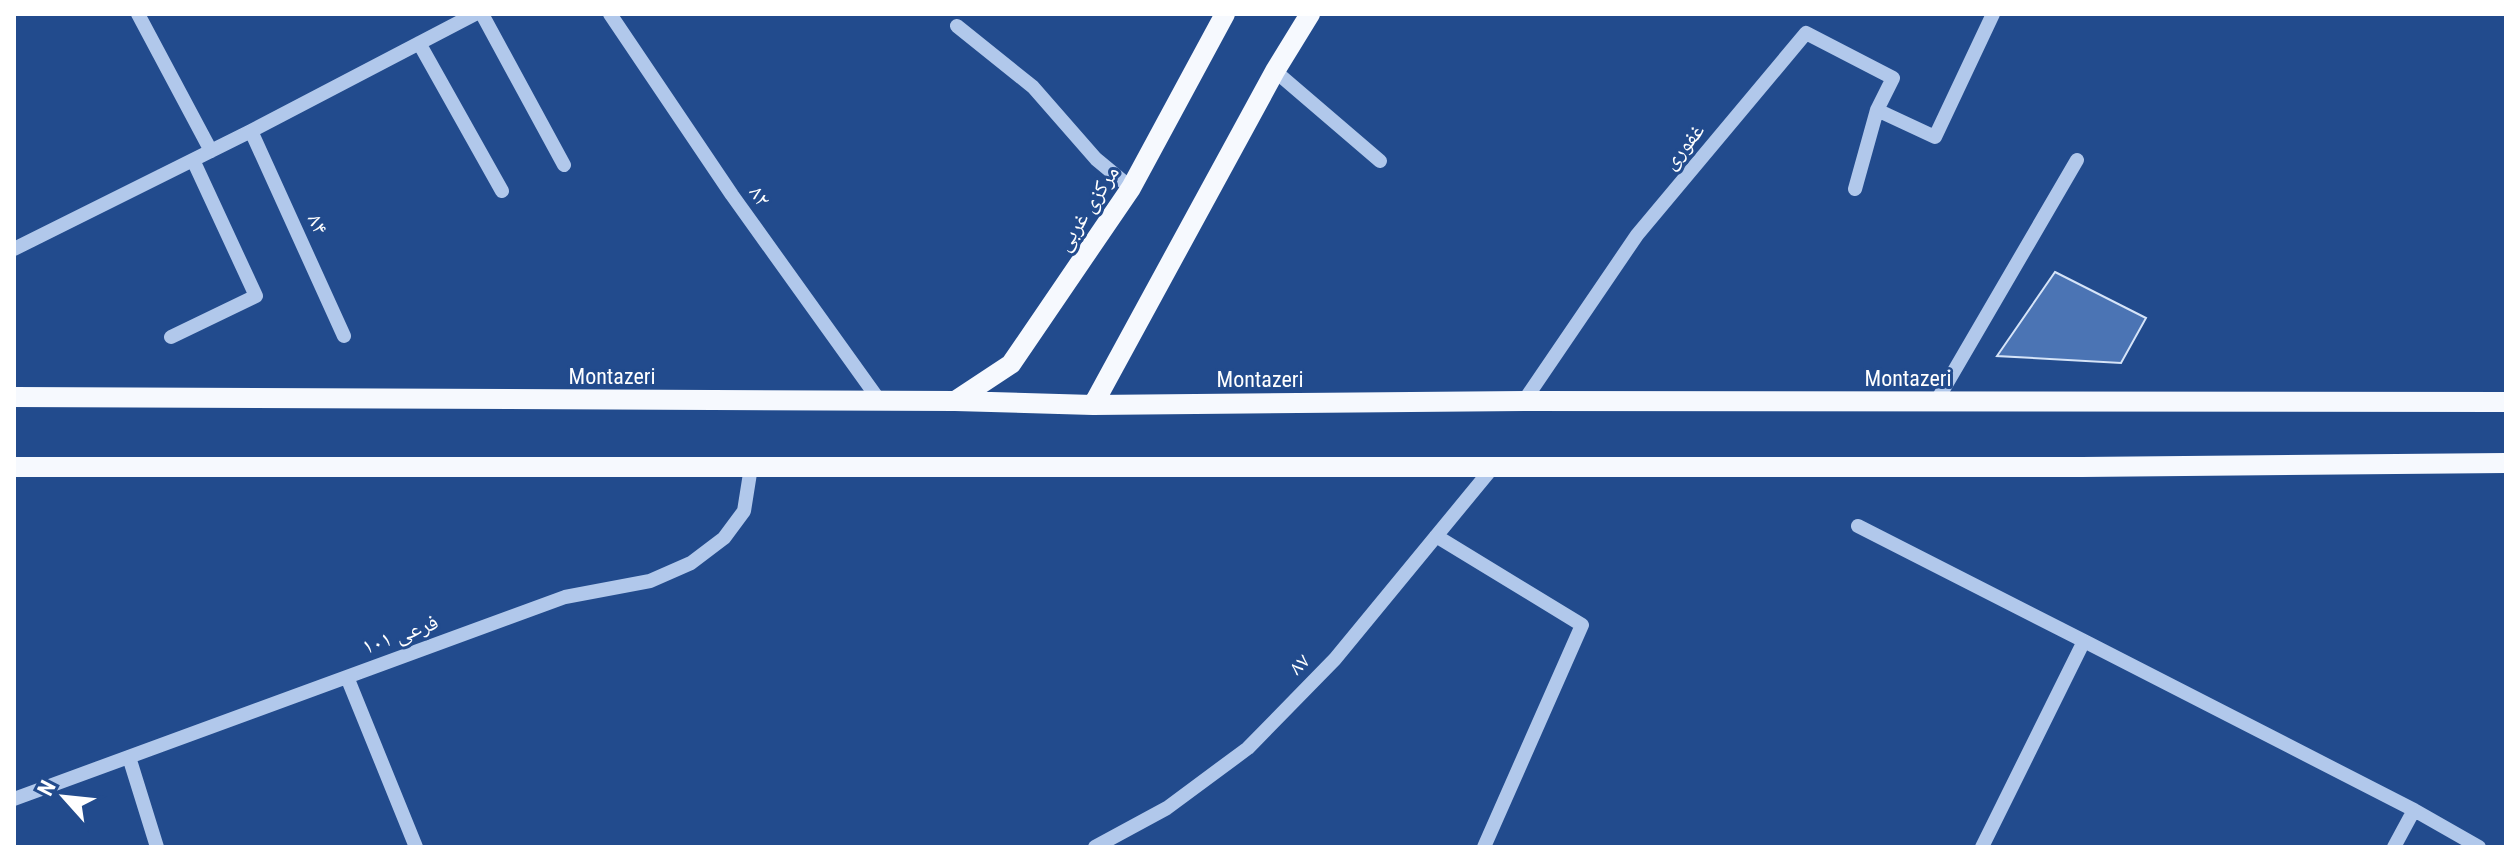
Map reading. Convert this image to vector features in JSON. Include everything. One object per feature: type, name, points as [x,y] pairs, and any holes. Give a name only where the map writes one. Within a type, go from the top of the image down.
[{"type":"main road","name":"مرکزی غربی","points":[[955,401],[1011,364],[1131,188],[1225,14]]},
{"type":"main road","points":[[1093,405],[1275,71],[1310,14]]},
{"type":"main road","name":"Montazeri","points":[[14,397],[879,400],[1093,405],[1524,401],[2506,402]]},
{"type":"main road","points":[[14,467],[2082,467],[2506,463]]},
{"type":"street","points":[[138,14],[211,151]]},
{"type":"street","points":[[14,249],[251,131],[475,14]]},
{"type":"street","points":[[482,14],[564,165]]},
{"type":"street","name":"۸۲","points":[[610,14],[741,208],[879,400]]},
{"type":"street","points":[[1877,110],[1935,137],[1993,14]]},
{"type":"street","points":[[957,26],[1033,87],[1096,159],[1131,188]]},
{"type":"street","name":"غفوری","points":[[1524,401],[1637,235],[1806,33],[1893,78],[1877,110],[1855,189]]},
{"type":"street","points":[[419,43],[502,191]]},
{"type":"street","points":[[1275,71],[1380,161]]},
{"type":"street","name":"۸۴","points":[[251,131],[344,336]]},
{"type":"street","points":[[171,337],[256,296],[193,160]]},
{"type":"street","points":[[1936,402],[2077,160]]},
{"type":"street","name":"فرعی ۱۰۱","points":[[14,799],[565,597],[650,581],[691,563],[724,538],[744,511],[751,467]]},
{"type":"street","name":"۸۷","points":[[1095,847],[1167,808],[1248,748],[1335,659],[1493,467]]},
{"type":"street","points":[[1858,526],[2414,810],[2479,847]]},
{"type":"street","points":[[1436,536],[1582,625],[1484,847]]},
{"type":"street","points":[[1982,847],[2084,641]]},
{"type":"street","points":[[347,677],[416,847]]},
{"type":"street","points":[[129,757],[157,847]]},
{"type":"street","points":[[2394,847],[2414,810]]},
{"type":"building","points":[[2055,272],[2146,318],[2121,363],[1997,356]]}]
